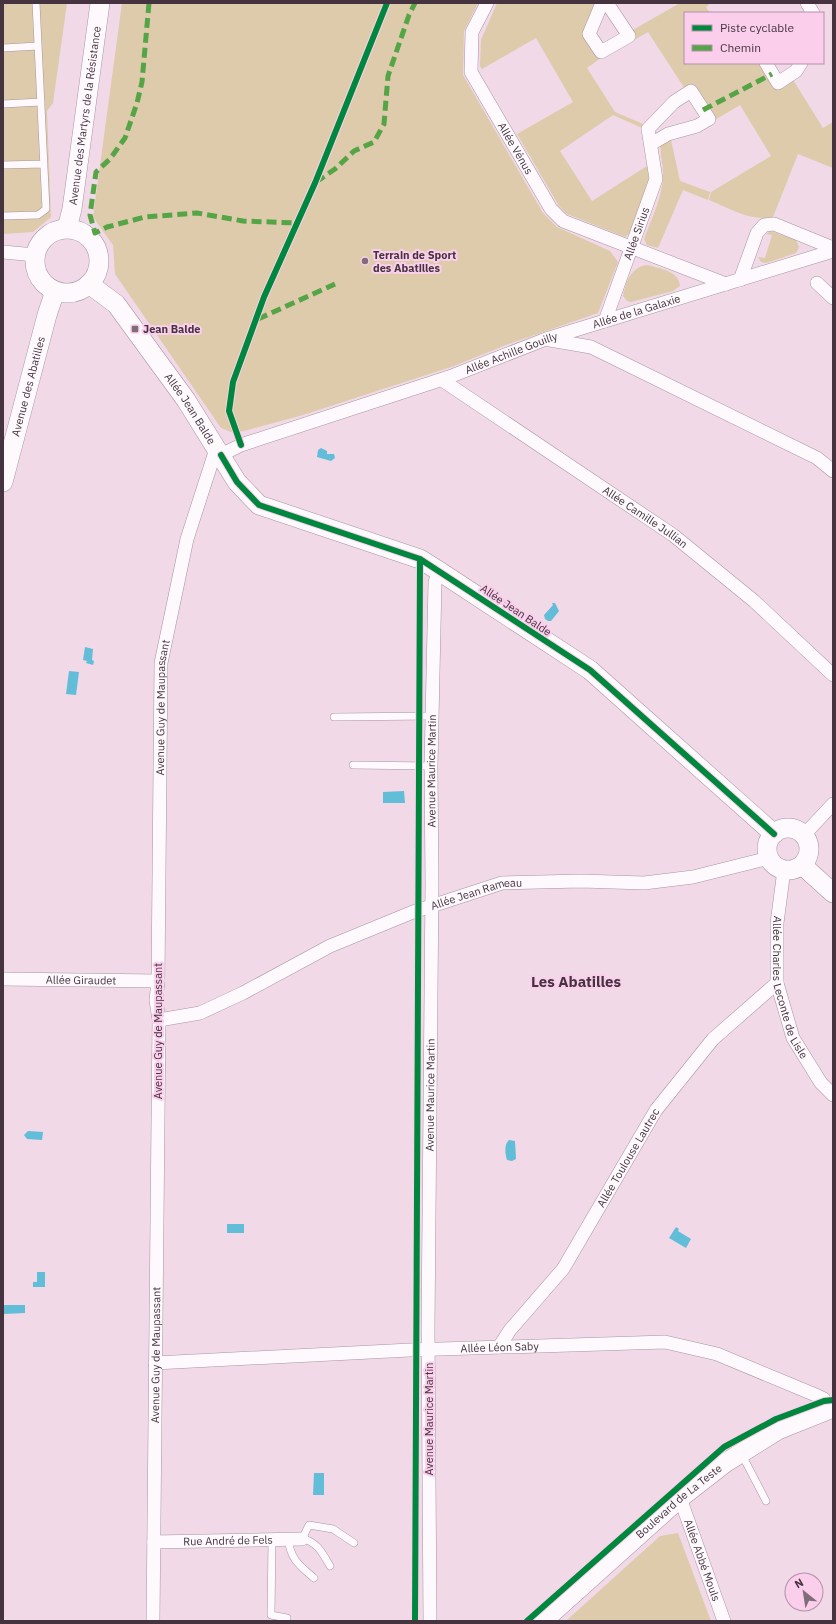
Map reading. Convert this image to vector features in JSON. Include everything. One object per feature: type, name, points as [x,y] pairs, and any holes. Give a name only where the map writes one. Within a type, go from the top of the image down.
[{"type":"street","name":"Avenue des Martyrs de la Résistance","points":[[67,228],[72,209],[100,3]]},
{"type":"street","name":"Allée Vénus","points":[[488,3],[472,32],[471,72],[551,209],[563,221],[632,249]]},
{"type":"street","points":[[602,3],[589,34],[601,52],[628,36],[607,3]]},
{"type":"street","points":[[807,3],[812,12]]},
{"type":"street","points":[[767,64],[778,83],[796,71],[800,64]]},
{"type":"street","name":"Allée Sirius","points":[[605,321],[656,179],[652,144],[648,128],[674,102],[691,91],[708,119],[697,126],[668,134],[652,144]]},
{"type":"street","points":[[740,280],[757,234],[764,225],[774,224],[833,248]]},
{"type":"street","points":[[67,228],[80,231],[90,238],[97,248],[99,261],[96,273],[89,284],[70,293],[55,291],[47,287],[36,273],[35,255],[38,246],[50,233],[67,228]]},
{"type":"street","points":[[632,249],[726,284]]},
{"type":"street","name":"Allée de la Galaxie","points":[[546,339],[833,251]]},
{"type":"street","points":[[3,252],[35,255]]},
{"type":"street","points":[[817,283],[833,298]]},
{"type":"street","name":"Allée Jean Balde","points":[[89,284],[116,304],[186,400],[237,482],[259,506],[420,560],[439,570],[590,670],[774,834]]},
{"type":"street","name":"Avenue des Abatilles","points":[[3,482],[46,315],[55,291]]},
{"type":"street","name":"Allée Achille Gouilly","points":[[218,452],[442,380],[546,339],[591,347],[817,458],[833,471]]},
{"type":"street","name":"Allée Camille Jullian","points":[[442,380],[672,535],[754,601],[833,675]]},
{"type":"street","name":"Avenue Guy de Maupassant","points":[[153,1621],[158,1020],[156,1000],[158,981],[161,663],[187,539],[218,452]]},
{"type":"street","name":"Avenue Maurice Martin","points":[[430,1621],[428,1349],[432,906],[431,766],[435,582],[439,570]]},
{"type":"street","points":[[804,835],[833,804]]},
{"type":"street","points":[[786,828],[793,829],[804,835],[808,841],[809,854],[802,865],[790,870],[784,870],[773,863],[769,858],[768,845],[774,834],[786,828]]},
{"type":"street","name":"Allée Jean Rameau","points":[[158,1020],[200,1013],[243,993],[330,946],[413,912],[502,883],[580,881],[644,883],[693,877],[769,858]]},
{"type":"street","points":[[802,865],[833,893]]},
{"type":"street","name":"Allée Charles Leconte de Lisle","points":[[784,870],[777,922],[777,983],[793,1038],[821,1083],[833,1095]]},
{"type":"street","name":"Allée Giraudet","points":[[3,979],[158,981]]},
{"type":"street","name":"Allée Toulouse Lautrec","points":[[499,1347],[510,1330],[562,1269],[656,1110],[713,1039],[777,983]]},
{"type":"street","name":"Allée Léon Saby","points":[[155,1363],[428,1349],[665,1342],[717,1354],[818,1396],[824,1399],[830,1409]]},
{"type":"street","name":"Boulevard de La Teste","points":[[543,1621],[680,1498],[725,1463],[778,1430],[830,1409]]},
{"type":"street","name":"Allée Abbé Mouls","points":[[680,1498],[724,1621]]},
{"type":"street","name":"Rue André de Fels","points":[[154,1542],[302,1539]]},
{"type":"lane","points":[[3,216],[38,215],[46,209],[36,3]]},
{"type":"lane","points":[[3,48],[38,46]]},
{"type":"lane","points":[[3,104],[41,102]]},
{"type":"lane","points":[[3,165],[44,164]]},
{"type":"lane","points":[[334,717],[432,716]]},
{"type":"lane","points":[[353,765],[431,766]]},
{"type":"lane","points":[[741,1453],[766,1501]]},
{"type":"lane","points":[[330,1566],[320,1550],[309,1540],[302,1539],[309,1525],[333,1529],[354,1543]]},
{"type":"lane","points":[[288,1539],[290,1552],[296,1563],[314,1578]]},
{"type":"lane","points":[[272,1540],[271,1615],[287,1618]]},
{"type":"shaded area","points":[[3,3],[67,3],[53,103],[47,111],[51,217],[33,232],[3,234]]},
{"type":"shaded area","points":[[122,3],[478,3],[464,31],[463,75],[543,213],[557,227],[610,251],[618,262],[598,313],[506,345],[454,366],[303,415],[244,431],[231,432],[221,428],[115,274],[113,245],[93,217]]},
{"type":"shaded area","points":[[497,3],[598,3],[583,33],[598,58],[601,58],[587,68],[615,112],[643,124],[642,128],[613,115],[560,151],[592,201],[647,166],[649,181],[631,232],[625,237],[567,214],[559,206],[517,134],[573,102],[536,38],[482,69],[480,66],[481,40]]},
{"type":"shaded area","points":[[680,3],[711,3],[706,7],[709,12],[684,12],[684,64],[761,64],[776,88],[792,78],[823,128],[833,122],[833,168],[798,154],[773,217],[757,218],[748,216],[709,200],[711,192],[771,156],[740,105],[715,120],[693,84],[685,89],[648,32],[636,39],[631,31]]},
{"type":"shaded area","points":[[671,140],[680,181],[710,192],[708,200],[683,190],[658,248],[647,245],[644,239],[661,193],[663,173],[661,143]]},
{"type":"shaded area","points":[[771,231],[796,240],[799,247],[796,253],[766,263],[761,262],[758,257],[765,258],[772,235],[766,234]]},
{"type":"shaded area","points":[[648,265],[664,269],[673,274],[679,281],[680,286],[673,291],[631,302],[627,301],[623,296],[628,280],[638,268]]},
{"type":"shaded area","points":[[678,1533],[711,1621],[566,1621],[660,1536]]},
{"type":"water","points":[[321,448],[327,451],[327,454],[334,454],[335,458],[331,461],[317,457],[318,450]]},
{"type":"water","points":[[552,603],[555,603],[559,611],[551,621],[548,621],[545,619],[544,615],[553,605]]},
{"type":"water","points":[[85,647],[93,649],[93,665],[86,663],[87,661],[83,660]]},
{"type":"water","points":[[69,671],[79,672],[76,695],[66,694]]},
{"type":"water","points":[[404,791],[405,803],[383,803],[383,792]]},
{"type":"water","points":[[28,1131],[43,1132],[42,1140],[27,1139],[24,1135]]},
{"type":"water","points":[[509,1140],[515,1141],[516,1159],[512,1161],[507,1160],[505,1149]]},
{"type":"water","points":[[227,1224],[244,1224],[244,1233],[227,1233]]},
{"type":"water","points":[[676,1227],[679,1229],[678,1231],[691,1239],[686,1248],[669,1238]]},
{"type":"water","points":[[37,1272],[45,1272],[45,1287],[33,1287],[33,1282],[37,1282]]},
{"type":"water","points":[[4,1305],[25,1305],[25,1313],[4,1314]]},
{"type":"water","points":[[314,1473],[324,1473],[324,1495],[313,1495]]},
{"type":"marked path","points":[[149,3],[142,82],[137,103],[125,138],[110,159],[96,172],[90,215],[95,233],[107,227],[145,217],[197,213],[243,221],[297,223]]},
{"type":"marked path","points":[[316,182],[335,169],[354,151],[374,142],[384,124],[388,76],[409,15],[415,3]]},
{"type":"marked path","points":[[703,110],[772,74]]},
{"type":"marked path","points":[[258,319],[335,284]]},
{"type":"cycle path","points":[[241,445],[229,411],[233,382],[264,297],[315,183],[387,3]]},
{"type":"cycle path","points":[[221,455],[237,482],[259,505],[420,559],[590,670],[774,834]]},
{"type":"cycle path","points":[[415,1621],[420,559]]},
{"type":"cycle path","points":[[527,1621],[724,1447],[776,1419],[824,1401],[833,1400]]},
{"type":"place","name":"Terrain de Sport des Abatilles","points":[[365,261]]},
{"type":"place","name":"Jean Balde","points":[[135,329]]},
{"type":"district","name":"Les Abatilles","points":[[576,981]]}]
